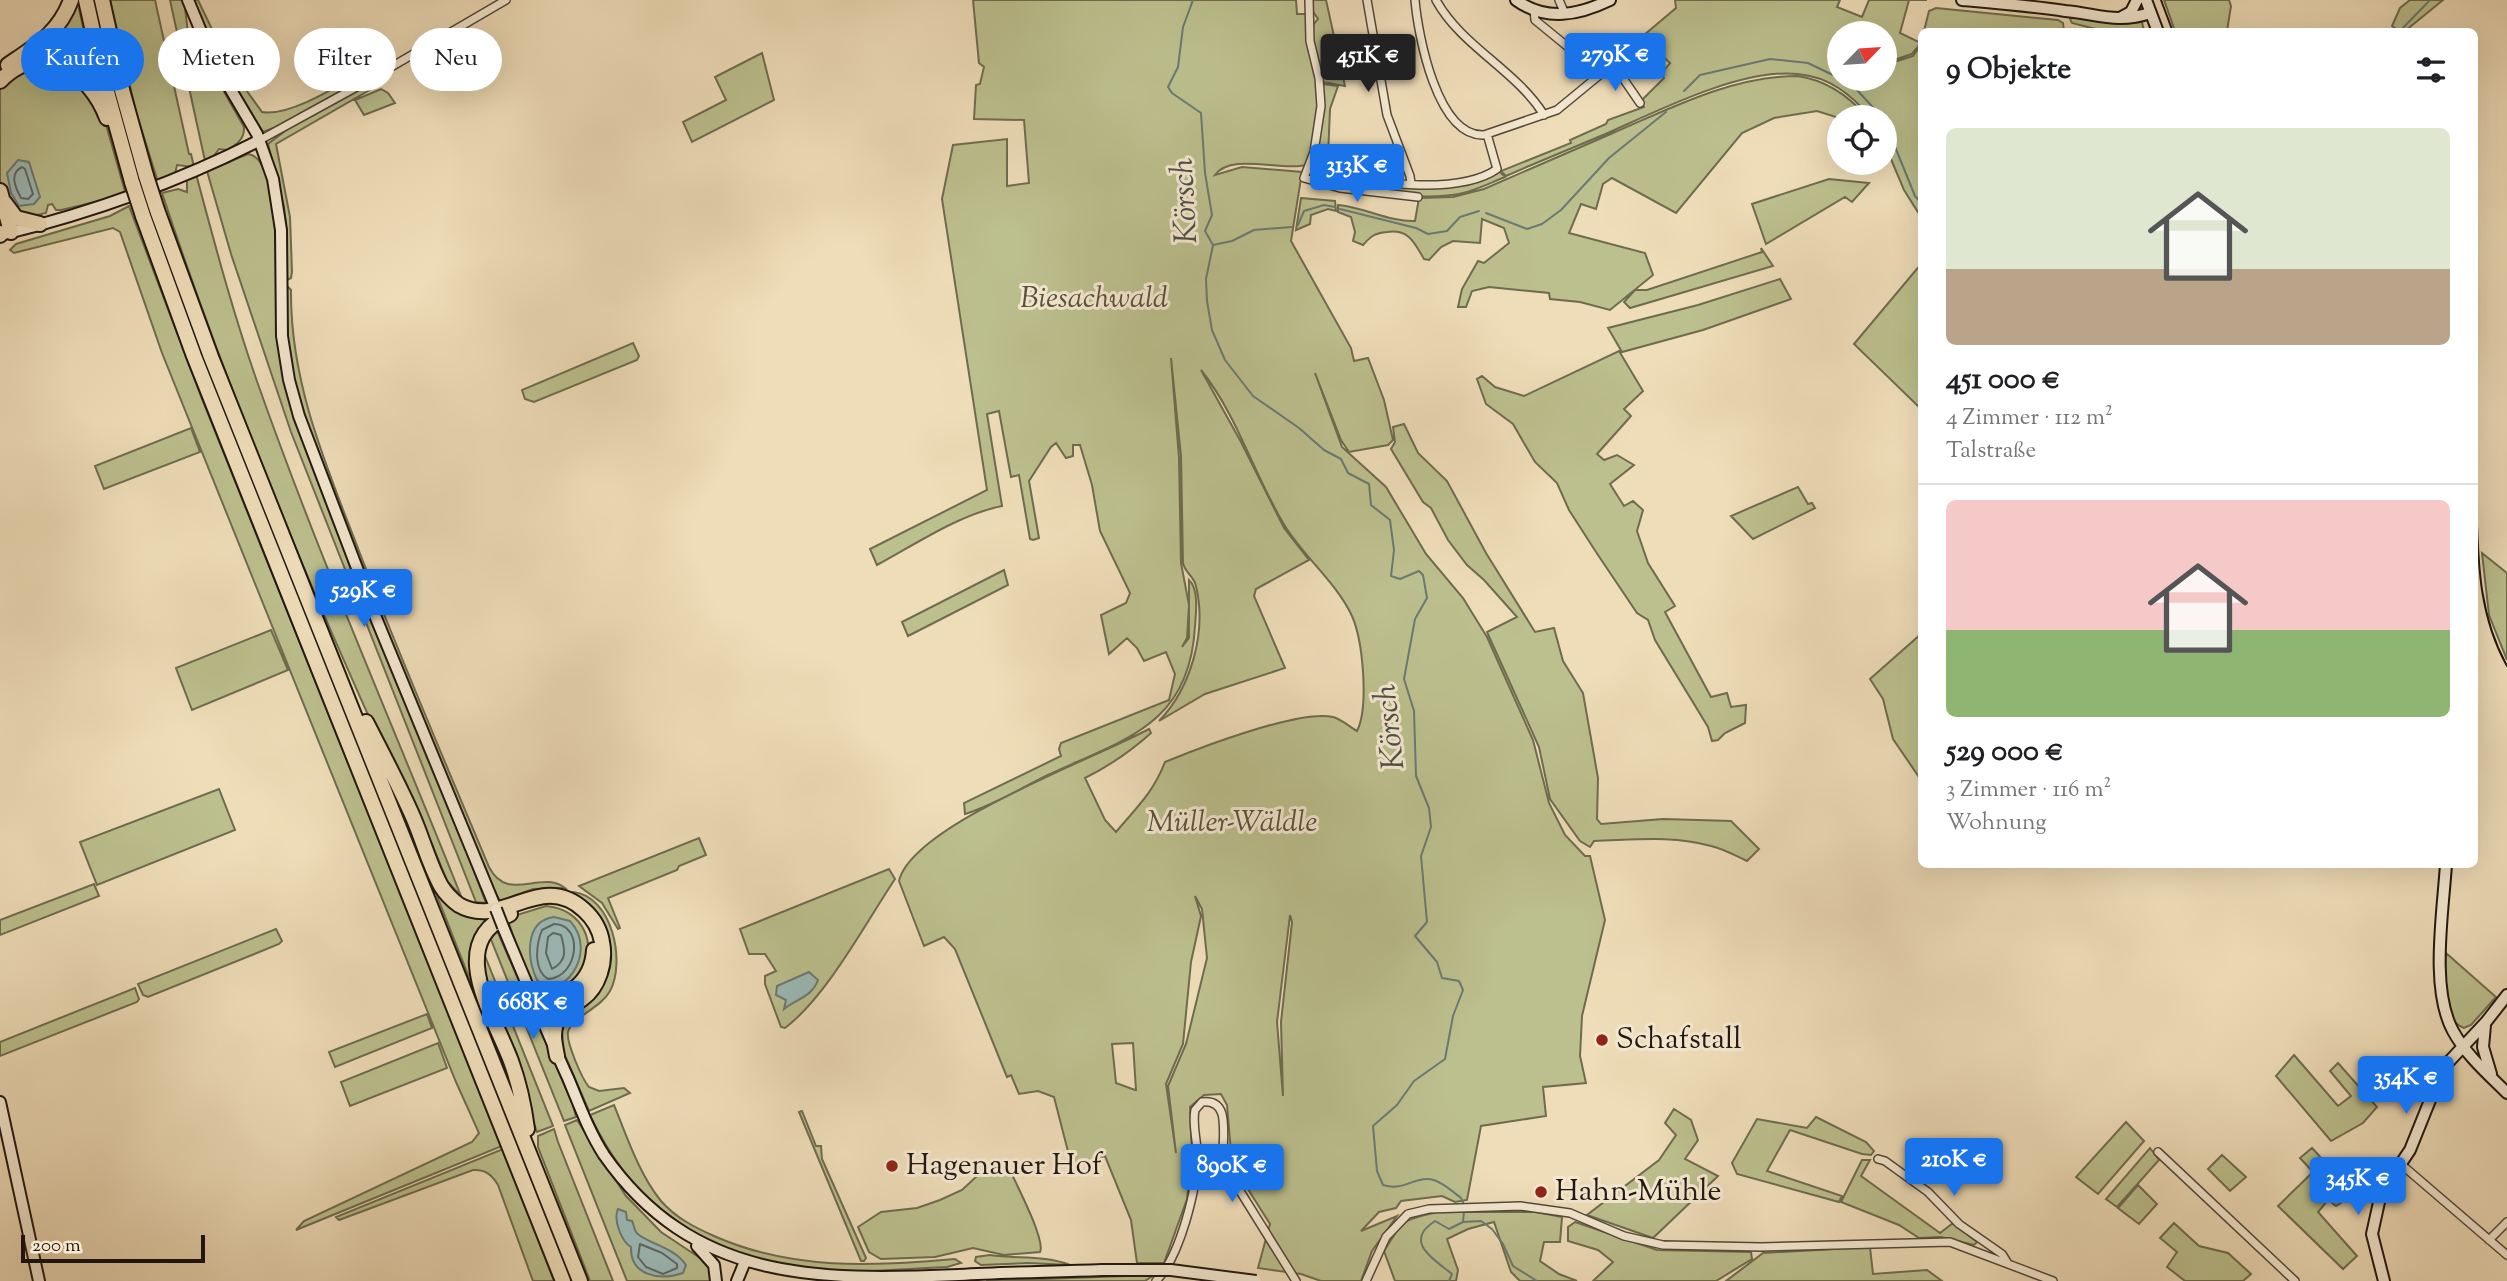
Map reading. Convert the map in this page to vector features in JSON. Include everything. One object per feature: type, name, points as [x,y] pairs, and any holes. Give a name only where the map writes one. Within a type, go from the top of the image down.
[{"type":"highway","points":[[0,71],[49,37],[61,22],[71,0]]},
{"type":"highway","points":[[86,0],[132,182],[199,368],[564,1281]]},
{"type":"highway","points":[[102,0],[122,90],[146,176],[203,336],[580,1281]]},
{"type":"highway","points":[[0,81],[12,71],[32,63],[51,63],[72,70],[86,81],[97,98],[125,159]]},
{"type":"highway","points":[[2,197],[16,218],[40,224]]},
{"type":"highway","points":[[2,197],[3,234]]},
{"type":"highway","points":[[336,669],[393,775],[439,882],[449,897],[463,907],[484,911],[502,908],[534,896],[555,896],[576,904],[594,921],[603,947],[601,969],[593,988],[560,1016],[555,1027],[556,1056]]},
{"type":"highway","points":[[531,1155],[517,1079],[478,979],[475,958],[482,937],[498,920],[536,905],[557,905],[575,913],[586,925],[592,940],[592,962],[587,977],[576,989],[537,1010]]},
{"type":"highway","points":[[537,1010],[551,1013],[570,1006]]},
{"type":"main road","points":[[188,0],[209,52],[260,139],[272,173],[280,211],[282,336],[296,407],[372,607],[556,1056],[588,1127],[610,1164],[633,1194],[662,1221],[693,1242],[739,1263],[783,1275],[821,1279],[970,1278],[1102,1270],[1171,1270],[1256,1281]]},
{"type":"main road","points":[[1516,0],[1534,10],[1565,14],[1583,11],[1610,0]]},
{"type":"main road","points":[[1962,0],[2067,11],[2118,20],[2150,13]]},
{"type":"main road","points":[[2118,20],[2131,12],[2137,0]]},
{"type":"main road","points":[[2146,0],[2156,28]]},
{"type":"main road","points":[[3,234],[137,194],[217,162],[260,139]]},
{"type":"main road","points":[[2446,868],[2441,987],[2447,1019],[2463,1045],[2507,1093]]},
{"type":"main road","points":[[2384,1281],[2373,1242],[2374,1215],[2381,1193],[2402,1164],[2443,1068],[2507,995]]},
{"type":"main road","points":[[2486,1022],[2483,1047],[2494,1079]]},
{"type":"main road","points":[[0,1102],[39,1281]]},
{"type":"main road","points":[[693,1242],[714,1265],[716,1281]]},
{"type":"main road","points":[[716,1281],[725,1266],[739,1263]]},
{"type":"main road","points":[[737,1281],[739,1263]]},
{"type":"street","points":[[260,139],[345,94],[506,0]]},
{"type":"street","points":[[1309,0],[1310,41],[1321,102],[1314,152],[1304,178],[1340,188],[1418,197]]},
{"type":"street","points":[[1367,0],[1387,115],[1411,184]]},
{"type":"street","points":[[1415,0],[1428,64],[1438,95],[1466,130],[1475,135],[1487,134],[1544,115],[1565,104],[1602,73],[1608,64]]},
{"type":"street","points":[[1436,0],[1452,24],[1499,64],[1544,115]]},
{"type":"street","points":[[1559,0],[1565,14]]},
{"type":"street","points":[[1534,10],[1535,20],[1566,45],[1617,69],[1640,103]]},
{"type":"street","points":[[1314,152],[1346,173],[1411,184],[1458,183],[1494,171],[1497,166],[1487,134]]},
{"type":"street","points":[[1156,1281],[1172,1256],[1192,1192],[1197,1152],[1195,1110],[1202,1102],[1210,1101],[1219,1106],[1224,1116],[1222,1154],[1226,1167],[1296,1281]]},
{"type":"street","points":[[2158,1152],[2295,1281]]},
{"type":"street","points":[[1878,1159],[1885,1161],[1928,1192],[1959,1224],[2002,1254],[2007,1262]]},
{"type":"street","points":[[2402,1164],[2507,1255]]},
{"type":"street","points":[[1366,1281],[1386,1237],[1401,1218],[1420,1210],[1474,1207],[1560,1210],[1624,1236],[1662,1245],[1761,1247],[1934,1241],[1955,1243],[2053,1281]]},
{"type":"street","points":[[2490,1240],[2507,1222]]},
{"type":"green space","points":[[77,0],[83,28],[53,28]]},
{"type":"green space","points":[[110,0],[155,0],[161,28],[158,28],[158,91],[175,91],[194,167],[177,165],[175,174],[158,182],[131,91],[144,91],[144,28],[116,28]]},
{"type":"green space","points":[[170,0],[184,0],[187,28],[176,28]]},
{"type":"green space","points":[[192,0],[198,0],[211,28],[205,28]]},
{"type":"green space","points":[[973,0],[1296,0],[1297,14],[1306,14],[1317,90],[1316,128],[1306,165],[1233,165],[1223,168],[1215,175],[1242,167],[1302,172],[1291,241],[1351,348],[1354,361],[1368,358],[1384,400],[1393,440],[1388,445],[1349,452],[1341,440],[1315,373],[1342,447],[1386,487],[1426,554],[1463,598],[1487,637],[1533,740],[1549,803],[1565,835],[1585,856],[1590,856],[1605,920],[1582,1016],[1580,1056],[1586,1083],[1543,1087],[1546,1116],[1481,1126],[1467,1200],[1455,1202],[1442,1196],[1401,1201],[1396,1208],[1379,1212],[1361,1231],[1397,1216],[1372,1251],[1361,1281],[1321,1281],[1301,1274],[1258,1268],[1270,1224],[1232,1164],[1227,1105],[1221,1094],[1204,1095],[1190,1107],[1192,1153],[1187,1199],[1164,1263],[1137,1263],[1131,1220],[1105,1156],[1072,1167],[1054,1097],[1038,1091],[1019,1094],[1011,1075],[1007,1077],[955,949],[944,937],[924,946],[899,881],[911,860],[936,838],[1003,798],[965,814],[964,803],[1061,756],[1061,743],[1169,700],[1175,674],[1166,652],[1144,661],[1127,638],[1109,654],[1101,615],[1126,603],[1130,593],[1100,531],[1092,485],[1080,445],[1073,445],[1073,456],[1066,458],[1056,443],[1029,481],[1039,538],[1030,539],[1019,475],[1011,477],[999,411],[987,414],[1002,506],[953,523],[877,565],[870,549],[987,490],[942,199],[953,145],[1007,139],[1007,186],[1029,183],[1024,120],[974,119],[976,85],[980,84],[984,67],[979,63]],"holes":[[[1171,358],[1181,456],[1183,563],[1196,586],[1199,622],[1198,640],[1188,676],[1170,708],[1159,721],[1205,694],[1285,668],[1254,596],[1256,589],[1309,560],[1284,528],[1201,370],[1236,426],[1285,526],[1337,592],[1352,616],[1359,641],[1363,674],[1361,720],[1357,731],[1333,717],[1318,716],[1274,724],[1165,762],[1150,791],[1116,832],[1105,820],[1085,778],[1128,752],[1151,733],[1149,729],[1015,792],[1048,775],[1127,738],[1167,707],[1181,686],[1190,659],[1196,602],[1189,580],[1189,605],[1181,563],[1179,458]],[[1189,605],[1189,638],[1182,647],[1187,638]],[[1195,896],[1202,909],[1207,958],[1186,1044],[1168,1086],[1176,1153],[1166,1084],[1183,1044],[1191,962],[1201,916]],[[1290,915],[1292,922],[1281,1022],[1283,1096],[1277,1022]],[[1133,1043],[1136,1090],[1116,1083],[1112,1044]]]},
{"type":"green space","points":[[1312,0],[1326,0],[1345,86],[1323,82],[1313,45],[1312,26],[1318,19],[1312,10]]},
{"type":"green space","points":[[1675,0],[1840,0],[1837,7],[1862,17],[1869,0],[1909,0],[1900,33],[1918,42],[1918,47],[1912,54],[1897,59],[1897,21],[1827,21],[1827,82],[1798,74],[1776,74],[1728,84],[1677,102],[1506,176],[1501,171],[1571,143],[1570,140],[1606,124],[1608,120],[1644,107],[1641,101],[1664,78],[1662,73],[1670,63],[1656,50],[1648,59],[1640,51],[1619,68],[1612,62],[1676,8]]},
{"type":"green space","points":[[2164,0],[2229,0],[2231,6],[2227,28],[2174,28]]},
{"type":"green space","points":[[2410,0],[2443,0],[2409,28],[2392,26],[2400,8]]},
{"type":"green space","points":[[1936,8],[2058,20],[2063,23],[2064,28],[1925,28],[1929,11]]},
{"type":"green space","points":[[2072,15],[2120,24],[2142,22],[2143,28],[2091,28],[2072,23]]},
{"type":"green space","points":[[1918,49],[1918,212],[1897,173],[1897,105],[1859,105],[1843,91],[1897,91],[1897,61],[1913,56]]},
{"type":"green space","points":[[762,53],[774,100],[692,142],[683,122],[726,100],[715,77]]},
{"type":"green space","points":[[21,73],[21,91],[85,91],[105,121],[126,195],[61,210],[56,210],[52,204],[48,205],[46,213],[24,218],[8,203],[0,181],[0,86],[8,78]]},
{"type":"green space","points":[[1797,76],[1818,81],[1827,86],[1827,91],[1837,91],[1855,105],[1827,105],[1827,114],[1817,111],[1774,118],[1742,133],[1676,213],[1612,178],[1603,184],[1596,209],[1581,204],[1569,233],[1645,253],[1653,275],[1610,310],[1580,302],[1550,299],[1549,293],[1489,287],[1472,291],[1466,307],[1458,307],[1462,289],[1478,261],[1484,263],[1509,243],[1504,228],[1482,219],[1480,243],[1453,241],[1441,247],[1429,260],[1424,259],[1410,238],[1401,233],[1376,234],[1363,245],[1353,241],[1355,232],[1351,217],[1338,212],[1338,205],[1415,221],[1419,198],[1453,197],[1484,189],[1703,95],[1749,81]]},
{"type":"green space","points":[[1323,84],[1338,86],[1330,109],[1328,157],[1325,158],[1317,151]]},
{"type":"green space","points":[[190,91],[224,91],[244,127],[243,135],[237,144],[227,150],[219,149],[213,157],[205,161]]},
{"type":"green space","points":[[238,91],[247,91],[262,112],[273,112],[301,105],[329,91],[340,91],[279,126],[263,132]]},
{"type":"green space","points":[[357,91],[368,91],[276,144],[290,217],[292,272],[291,278],[285,281],[287,236],[284,207],[268,144],[289,128]]},
{"type":"green space","points":[[376,91],[384,91],[395,103],[364,115],[355,100]]},
{"type":"green space","points":[[248,154],[259,161],[267,177],[272,200],[277,324],[282,366],[486,903],[476,902],[291,432],[231,254],[207,171]]},
{"type":"green space","points":[[1315,158],[1335,170],[1432,188],[1499,171],[1505,177],[1459,194],[1403,195],[1364,190],[1309,177]]},
{"type":"green space","points":[[196,174],[241,334],[283,453],[461,896],[447,881],[432,844],[428,845],[355,685],[285,522],[220,358],[162,193],[178,189],[187,192],[187,178]]},
{"type":"green space","points":[[1829,179],[1869,183],[1852,202],[1845,197],[1766,244],[1752,204]]},
{"type":"green space","points":[[1301,198],[1335,201],[1336,211],[1328,209],[1311,215],[1310,224],[1296,230]]},
{"type":"green space","points":[[129,206],[202,399],[502,1146],[296,1230],[304,1221],[472,1142],[479,1133],[456,1082],[162,353],[120,232],[113,228],[14,253],[10,250],[16,244],[110,216]]},
{"type":"green space","points":[[1761,248],[1773,266],[1630,308],[1624,302],[1635,290],[1647,290],[1762,252]]},
{"type":"green space","points":[[1918,268],[1918,406],[1854,344]]},
{"type":"green space","points":[[1780,279],[1791,299],[1703,330],[1622,352],[1608,328],[1698,305]]},
{"type":"green space","points":[[287,286],[291,290],[292,324],[303,391],[323,455],[390,630],[489,867],[497,878],[506,883],[515,885],[546,882],[565,888],[533,889],[500,901],[492,887],[400,668],[297,397],[287,348]]},
{"type":"green space","points":[[633,343],[639,356],[637,360],[534,402],[525,399],[522,390]]},
{"type":"green space","points":[[1619,351],[1643,391],[1624,409],[1631,416],[1597,454],[1604,460],[1617,455],[1634,465],[1610,484],[1624,506],[1633,501],[1643,510],[1637,531],[1648,563],[1675,606],[1665,612],[1711,697],[1727,693],[1731,707],[1746,705],[1745,723],[1725,733],[1718,740],[1712,741],[1708,727],[1655,640],[1648,620],[1637,613],[1596,552],[1569,510],[1557,483],[1535,462],[1513,424],[1486,404],[1477,379],[1482,376],[1495,387],[1524,396]]},
{"type":"green space","points":[[1404,424],[1418,453],[1447,481],[1486,553],[1535,632],[1554,628],[1563,661],[1583,693],[1598,778],[1597,819],[1601,824],[1663,819],[1731,821],[1759,849],[1747,861],[1716,847],[1682,840],[1594,841],[1590,847],[1580,841],[1550,799],[1539,747],[1487,632],[1517,617],[1467,565],[1448,540],[1431,508],[1423,502],[1391,449],[1395,442],[1393,427]]},
{"type":"green space","points":[[191,428],[200,452],[104,489],[95,466]]},
{"type":"green space","points":[[1798,487],[1808,504],[1812,503],[1815,508],[1753,539],[1731,516]]},
{"type":"green space","points":[[2482,553],[2507,573],[2507,660],[2489,615]]},
{"type":"green space","points":[[1004,570],[1008,585],[908,636],[902,622]]},
{"type":"green space","points":[[271,630],[288,670],[192,710],[176,668]]},
{"type":"green space","points":[[1918,637],[1918,776],[1893,739],[1883,699],[1870,679]]},
{"type":"green space","points":[[391,779],[427,867],[436,884],[455,906],[472,913],[491,912],[547,899],[565,900],[580,908],[596,932],[600,956],[596,973],[584,991],[566,1003],[565,1000],[586,984],[597,960],[595,933],[582,915],[562,905],[538,903],[514,908],[493,920],[478,938],[472,961],[473,974],[516,1087],[513,1089]]},
{"type":"green space","points":[[219,789],[235,830],[97,885],[80,842]]},
{"type":"green space","points":[[699,838],[706,855],[608,898],[620,928],[618,929],[602,903],[579,886]]},
{"type":"green space","points":[[889,869],[895,879],[830,979],[801,1014],[785,1028],[781,1027],[765,984],[765,976],[776,971],[765,954],[749,954],[740,929]]},
{"type":"green space","points":[[94,884],[99,896],[0,935],[0,920]]},
{"type":"green space","points":[[573,892],[586,896],[606,917],[616,948],[616,963],[615,978],[610,991],[571,1027],[568,1032],[569,1044],[589,1087],[599,1091],[624,1088],[630,1093],[589,1111],[557,1031],[607,949],[567,895]]},
{"type":"green space","points":[[546,906],[570,914],[579,922],[588,942],[588,954],[579,978],[569,987],[546,997],[539,993],[527,974],[507,918]]},
{"type":"green space","points":[[495,926],[576,1117],[564,1121],[488,932]]},
{"type":"green space","points":[[276,929],[282,941],[279,944],[148,997],[143,995],[138,984]]},
{"type":"green space","points":[[481,946],[553,1126],[537,1132],[486,993]]},
{"type":"green space","points":[[2446,953],[2496,997],[2471,1025],[2464,1028],[2456,1023],[2447,1006]]},
{"type":"green space","points":[[135,988],[139,999],[137,1002],[0,1056],[0,1042]]},
{"type":"green space","points":[[427,1014],[432,1028],[335,1067],[329,1052]]},
{"type":"green space","points":[[438,1043],[447,1068],[350,1106],[341,1082]]},
{"type":"green space","points":[[2294,1055],[2338,1106],[2351,1096],[2330,1071],[2338,1063],[2377,1107],[2363,1123],[2331,1141],[2276,1076]]},
{"type":"green space","points":[[614,1105],[640,1167],[661,1201],[686,1222],[714,1236],[744,1247],[803,1261],[863,1264],[955,1259],[961,1263],[947,1267],[818,1271],[777,1265],[715,1244],[688,1230],[664,1212],[622,1169],[590,1115]]},
{"type":"green space","points":[[1674,1109],[1691,1120],[1698,1140],[1685,1159],[1718,1176],[1653,1238],[1587,1215],[1659,1160],[1676,1135],[1665,1123]]},
{"type":"green space","points":[[802,1111],[816,1146],[821,1146],[822,1159],[866,1258],[864,1261],[861,1261],[799,1112]]},
{"type":"green space","points":[[1816,1117],[1866,1142],[1874,1151],[1871,1155],[1862,1154],[1790,1130],[1767,1171],[1842,1196],[1839,1202],[1737,1174],[1732,1163],[1757,1119],[1807,1128]]},
{"type":"green space","points":[[577,1120],[626,1196],[661,1232],[709,1264],[712,1281],[627,1281],[565,1125]]},
{"type":"green space","points":[[2126,1122],[2144,1141],[2098,1194],[2076,1177]]},
{"type":"green space","points":[[554,1129],[613,1281],[590,1281],[538,1147],[538,1136]]},
{"type":"green space","points":[[2150,1148],[2159,1160],[2117,1207],[2106,1199]]},
{"type":"green space","points":[[2312,1148],[2345,1184],[2341,1188],[2347,1199],[2336,1206],[2328,1200],[2318,1212],[2357,1256],[2343,1269],[2278,1206],[2313,1172],[2300,1158]]},
{"type":"green space","points":[[503,1149],[554,1281],[533,1281],[498,1185],[485,1172],[473,1170],[339,1220],[336,1217]]},
{"type":"green space","points":[[2222,1155],[2246,1177],[2230,1191],[2208,1169]]},
{"type":"green space","points":[[1862,1160],[1870,1160],[1861,1176],[1940,1233],[1953,1223],[1977,1242],[1974,1245],[1941,1237],[1919,1238],[1899,1225],[1841,1202]]},
{"type":"green space","points":[[1008,1166],[1029,1210],[1039,1236],[1040,1252],[1004,1255],[973,1248],[935,1257],[881,1259],[869,1252],[858,1227],[881,1212],[917,1208],[940,1200],[962,1190],[978,1175]]},
{"type":"green space","points":[[2138,1185],[2157,1204],[2139,1224],[2118,1208]]},
{"type":"green space","points":[[1437,1212],[1536,1212],[1562,1217],[1560,1242],[1544,1242],[1540,1261],[1559,1274],[1577,1281],[1520,1281],[1511,1272],[1494,1222],[1468,1229],[1447,1239],[1458,1270],[1456,1281],[1395,1281],[1384,1251],[1404,1223]]},
{"type":"green space","points":[[1575,1222],[1657,1250],[1751,1252],[1752,1259],[1716,1281],[1593,1281],[1613,1262],[1598,1250],[1568,1241],[1568,1227]]},
{"type":"green space","points":[[2174,1223],[2199,1246],[2228,1253],[2251,1274],[2243,1281],[2185,1281],[2167,1267],[2177,1252],[2160,1238]]},
{"type":"green space","points":[[1870,1247],[1873,1274],[1927,1270],[1942,1281],[1726,1281],[1763,1253]]},
{"type":"green space","points":[[990,1255],[1041,1258],[1070,1265],[981,1265],[975,1261],[976,1257]]},
{"type":"green space","points":[[1154,1275],[1145,1281],[986,1281]]},
{"type":"water","points":[[18,160],[29,162],[40,197],[34,204],[19,206],[11,193],[7,173]]},
{"type":"water","points":[[554,917],[570,921],[578,934],[581,947],[579,960],[565,981],[556,986],[546,986],[537,980],[531,962],[530,942],[537,926]]},
{"type":"water","points":[[809,972],[818,980],[815,986],[808,994],[784,1009],[786,1000],[776,995],[777,986]]},
{"type":"water","points":[[618,1209],[626,1212],[627,1220],[632,1221],[639,1236],[681,1259],[686,1265],[683,1273],[656,1276],[641,1270],[635,1264],[631,1247],[619,1230]]},
{"type":"waterway","name":"Körsch","points":[[1193,0],[1183,27],[1178,67],[1168,87],[1172,93],[1201,113],[1205,173],[1212,215],[1205,231],[1213,245],[1206,279],[1212,330],[1225,360],[1253,396],[1299,428],[1324,450],[1341,459],[1348,473],[1369,484],[1371,505],[1390,520],[1394,550],[1391,576],[1400,579],[1419,571],[1423,575],[1427,598],[1415,619],[1404,679],[1414,711],[1416,776],[1429,808],[1431,827],[1421,856],[1427,922],[1415,936],[1437,962],[1442,978],[1459,981],[1463,990],[1453,1016],[1445,1059],[1414,1081],[1397,1105],[1373,1126],[1377,1171],[1383,1185],[1396,1187],[1432,1180],[1454,1192],[1464,1205]]},
{"type":"waterway","points":[[2403,28],[2430,0]]},
{"type":"waterway","points":[[1684,91],[1700,75],[1770,59],[1808,63],[1827,72]]},
{"type":"waterway","points":[[1858,91],[1871,105]]},
{"type":"waterway","points":[[1486,213],[1527,229],[1542,224],[1561,210],[1609,158],[1666,112]]},
{"type":"waterway","points":[[1897,152],[1918,199]]},
{"type":"waterway","points":[[1298,225],[1304,211],[1324,205],[1335,207]]},
{"type":"waterway","points":[[1340,209],[1416,228],[1428,234],[1447,231],[1460,217],[1479,211]]},
{"type":"waterway","points":[[1213,245],[1232,241],[1254,230],[1292,227]]},
{"type":"waterway","name":"Körsch","points":[[1449,1281],[1452,1274],[1430,1257],[1421,1243],[1421,1236],[1435,1221],[1449,1229],[1463,1222],[1464,1211]]},
{"type":"waterway","points":[[1463,1222],[1481,1221],[1492,1229],[1503,1244],[1513,1266],[1537,1281]]},
{"type":"tram line","points":[[2161,0],[2172,28]]},
{"type":"tram line","points":[[2478,541],[2482,592],[2495,642],[2507,666]]},
{"type":"place","name":"Schafstall","points":[[1602,1040]]},
{"type":"place","name":"Hagenauer Hof","points":[[892,1166]]},
{"type":"place","name":"Hahn-Mühle","points":[[1541,1192]]},
{"type":"park label","name":"Biesachwald","points":[[1094,299]]},
{"type":"park label","name":"Müller-Wäldle","points":[[1232,823]]}]
